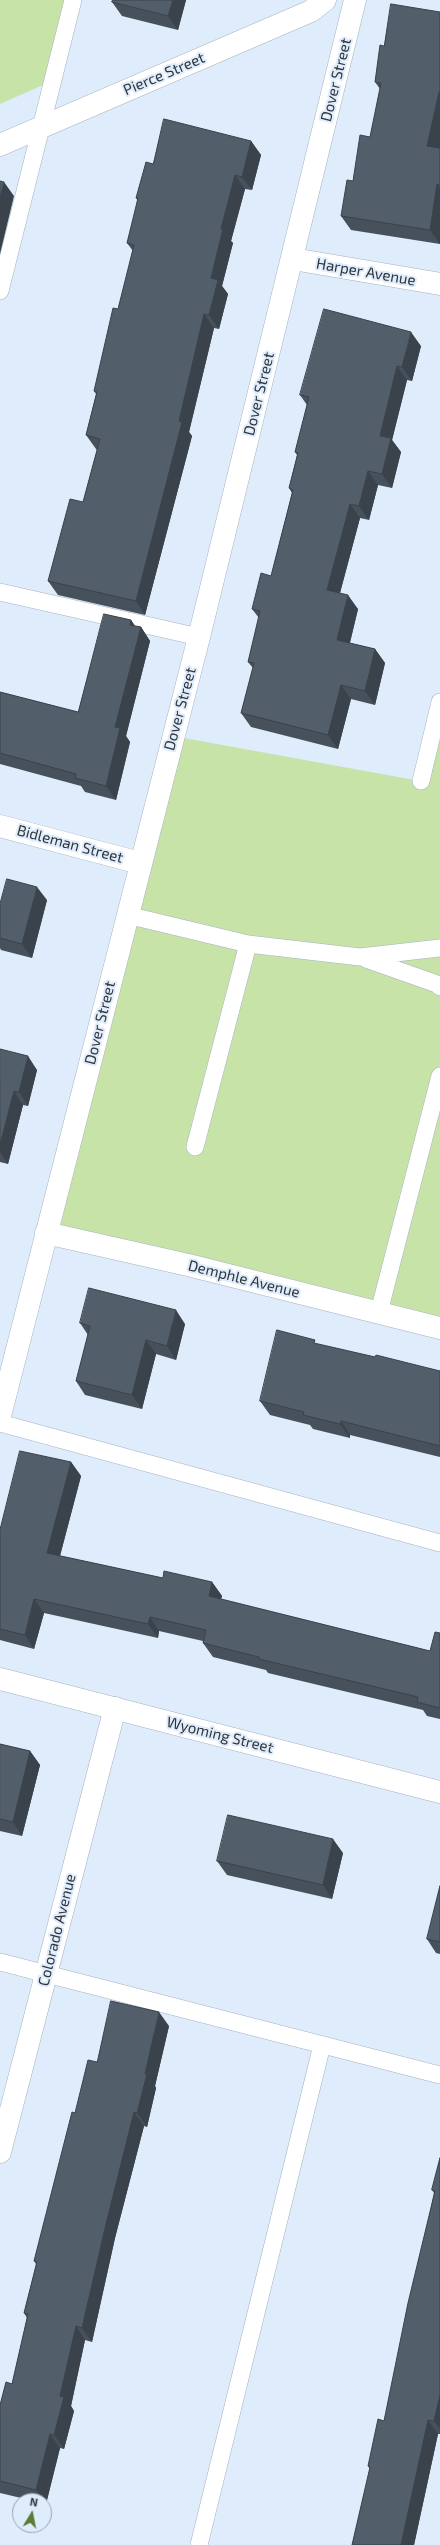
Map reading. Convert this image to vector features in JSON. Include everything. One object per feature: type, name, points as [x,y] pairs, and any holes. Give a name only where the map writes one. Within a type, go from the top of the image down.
[{"type":"street","name":"Pierce Street","points":[[0,145],[311,11],[325,0]]},
{"type":"street","name":"Dover Street","points":[[0,1416],[140,863],[199,637],[355,0]]},
{"type":"street","name":"Harper Avenue","points":[[292,259],[440,284]]},
{"type":"street","name":"Bidleman Street","points":[[0,826],[140,863]]},
{"type":"street","name":"Demphle Avenue","points":[[46,1233],[188,1265],[440,1328]]},
{"type":"street","name":"Wyoming Street","points":[[0,1679],[440,1792]]},
{"type":"street","name":"Colorado Avenue","points":[[0,2152],[115,1708]]},
{"type":"lane","points":[[0,291],[73,0]]},
{"type":"lane","points":[[0,592],[199,637]]},
{"type":"lane","points":[[421,781],[440,702]]},
{"type":"lane","points":[[127,915],[248,944],[360,957],[437,984],[440,987]]},
{"type":"lane","points":[[195,1147],[248,944]]},
{"type":"lane","points":[[360,957],[440,948]]},
{"type":"lane","points":[[379,1312],[440,1079]]},
{"type":"lane","points":[[0,1423],[440,1543]]},
{"type":"lane","points":[[0,1962],[440,2076]]},
{"type":"lane","points":[[199,2545],[322,2045]]},
{"type":"green space","points":[[0,0],[65,0],[43,85],[0,104]]},
{"type":"green space","points":[[440,702],[440,1328],[46,1233],[173,736],[420,781]]},
{"type":"building","points":[[113,0],[173,0],[168,16],[112,2]]},
{"type":"building","points":[[391,4],[440,12],[440,92],[427,146],[440,148],[440,185],[437,184],[430,230],[341,216],[347,180],[353,181],[360,135],[370,137],[381,83],[375,82],[380,45],[384,46]]},
{"type":"building","points":[[164,119],[251,141],[242,177],[235,175],[221,229],[223,229],[211,278],[218,280],[209,315],[204,314],[179,421],[182,422],[136,601],[48,581],[70,499],[83,502],[100,439],[86,435],[97,392],[94,391],[113,308],[118,309],[134,245],[127,243],[138,198],[136,198],[146,162],[153,164]]},
{"type":"building","points":[[0,181],[4,182],[0,198]]},
{"type":"building","points":[[324,309],[411,332],[402,367],[397,366],[380,436],[391,438],[382,474],[368,471],[359,506],[350,504],[327,590],[348,595],[337,640],[375,649],[365,691],[341,685],[328,735],[241,713],[254,663],[248,662],[260,611],[252,609],[261,573],[271,576],[293,490],[289,488],[298,453],[295,452],[309,397],[300,395]]},
{"type":"building","points":[[104,614],[131,620],[130,625],[141,627],[115,727],[120,728],[106,786],[75,778],[76,774],[0,753],[0,692],[78,712]]},
{"type":"building","points":[[7,879],[37,887],[22,944],[0,938],[0,904]]},
{"type":"building","points":[[0,1049],[28,1056],[19,1092],[14,1091],[0,1145]]},
{"type":"building","points":[[89,1288],[176,1310],[167,1346],[146,1340],[132,1395],[76,1381],[90,1326],[80,1323]]},
{"type":"building","points":[[277,1330],[315,1340],[314,1343],[375,1357],[376,1355],[440,1371],[440,1446],[341,1421],[340,1424],[303,1415],[304,1412],[260,1401]]},
{"type":"building","points":[[20,1451],[71,1462],[47,1553],[163,1578],[164,1571],[212,1582],[209,1596],[430,1651],[435,1632],[440,1633],[440,1708],[417,1702],[418,1697],[259,1659],[259,1657],[203,1643],[206,1630],[150,1617],[148,1624],[34,1599],[25,1635],[0,1629],[0,1530]]},
{"type":"building","points":[[0,1744],[30,1751],[13,1822],[0,1819]]},
{"type":"building","points":[[228,1815],[333,1839],[323,1885],[217,1861]]},
{"type":"building","points":[[440,1886],[440,1942],[427,1939]]},
{"type":"building","points":[[111,2001],[159,2012],[145,2074],[147,2074],[137,2113],[134,2112],[82,2328],[76,2326],[60,2396],[64,2397],[54,2435],[50,2434],[36,2490],[0,2481],[0,2405],[6,2382],[12,2384],[28,2314],[24,2313],[37,2262],[34,2261],[72,2112],[75,2113],[88,2060],[97,2062]]},
{"type":"building","points":[[440,2158],[440,2395],[434,2421],[428,2420],[401,2545],[352,2545],[370,2467],[368,2466],[378,2419],[384,2421],[408,2303],[435,2191],[432,2190]]}]
